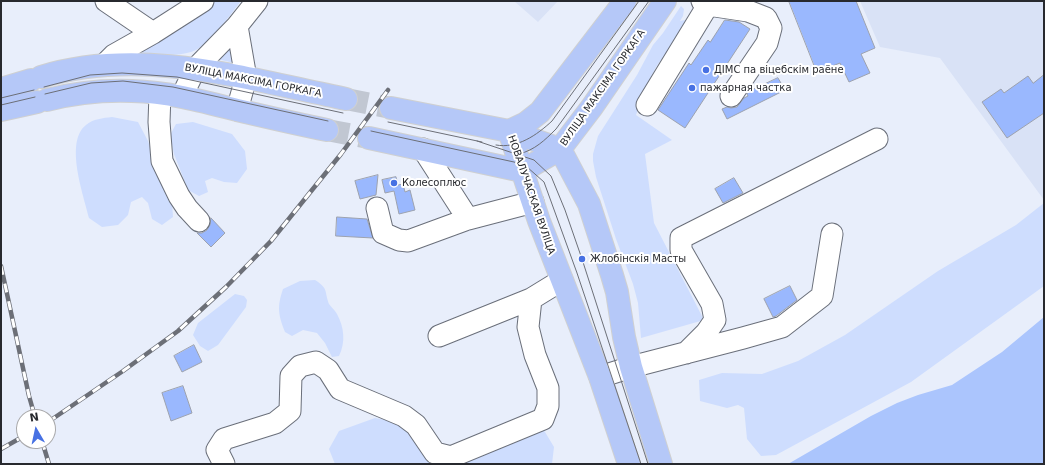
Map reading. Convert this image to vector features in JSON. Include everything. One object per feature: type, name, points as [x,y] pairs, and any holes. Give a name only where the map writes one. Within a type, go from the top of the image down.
[{"type":"main road","points":[[391,108],[508,131],[526,123],[540,112],[625,1]]},
{"type":"main road","name":"ВУЛІЦА МАКСІМА ГОРКАГА","points":[[522,171],[560,149],[592,107],[664,1]]},
{"type":"main road","name":"ВУЛІЦА МАКСІМА ГОРКАГА","points":[[1,88],[36,78],[86,67],[138,63],[195,69],[346,99]]},
{"type":"main road","points":[[1,110],[42,101],[99,92],[132,91],[182,96],[327,130]]},
{"type":"main road","name":"НОВАЛУЧАСКАЯ ВУЛІЦА","points":[[508,131],[560,149]]},
{"type":"main road","name":"НОВАЛУЧАСКАЯ ВУЛІЦА","points":[[508,131],[562,280],[600,377],[629,464]]},
{"type":"main road","points":[[369,138],[522,171]]},
{"type":"main road","points":[[560,149],[588,204],[610,268],[617,292],[624,337],[631,367],[661,464]]},
{"type":"street","points":[[106,1],[153,33]]},
{"type":"street","points":[[104,65],[114,55],[153,33],[203,1]]},
{"type":"street","points":[[182,96],[195,69],[237,26],[257,1]]},
{"type":"street","points":[[647,104],[705,3],[748,11],[766,18],[771,28],[767,43],[731,96]]},
{"type":"street","points":[[237,26],[246,78],[238,110]]},
{"type":"street","points":[[160,94],[159,122],[162,161],[179,196],[187,208],[199,221]]},
{"type":"street","points":[[686,353],[706,333],[715,320],[712,304],[682,250],[681,238],[877,139]]},
{"type":"street","points":[[423,149],[468,219]]},
{"type":"street","points":[[377,208],[383,234],[399,240],[408,241],[468,219],[533,202]]},
{"type":"street","points":[[600,377],[631,367],[782,327],[822,296],[832,234]]},
{"type":"street","points":[[439,336],[531,299],[562,280]]},
{"type":"street","points":[[224,464],[217,450],[224,439],[275,423],[290,411],[291,376],[300,366],[316,362],[328,370],[340,389],[404,416],[416,425],[435,453],[451,457],[543,419],[548,406],[548,388],[535,355],[528,328],[531,299]]},
{"type":"shaded area","points":[[210,1],[241,1],[218,30],[198,49],[176,55],[129,52]]},
{"type":"shaded area","points":[[514,1],[558,1],[538,22]]},
{"type":"shaded area","points":[[860,1],[1044,1],[1044,200],[940,58],[880,47]]},
{"type":"shaded area","points":[[681,6],[684,9],[683,16],[680,21],[685,20],[684,27],[677,40],[655,69],[636,115],[672,140],[645,154],[654,223],[704,320],[641,338],[638,303],[633,284],[616,239],[596,177],[593,154],[598,136],[637,75],[653,45]]},
{"type":"shaded area","points":[[229,42],[234,63],[213,58]]},
{"type":"shaded area","points":[[112,117],[138,122],[148,141],[160,177],[172,202],[173,217],[162,225],[152,219],[148,203],[142,197],[131,202],[128,215],[118,225],[102,227],[89,218],[77,170],[76,144],[80,133],[86,125],[95,120]]},
{"type":"shaded area","points":[[193,122],[232,134],[245,151],[247,169],[237,183],[224,182],[212,178],[205,181],[208,192],[199,196],[188,190],[174,154],[170,135],[176,124]]},
{"type":"shaded area","points":[[1044,203],[1044,286],[911,382],[776,455],[761,456],[747,439],[744,408],[738,405],[727,408],[700,401],[699,380],[722,373],[762,374],[798,361],[845,335],[938,271],[1016,225]]},
{"type":"shaded area","points":[[315,280],[324,288],[329,304],[336,313],[343,329],[343,345],[339,356],[332,357],[325,343],[317,333],[303,330],[292,336],[285,332],[281,320],[279,306],[283,289],[300,281]]},
{"type":"shaded area","points":[[235,294],[244,296],[247,300],[246,307],[218,345],[208,351],[200,346],[193,335],[198,323]]},
{"type":"shaded area","points":[[375,418],[398,422],[437,464],[335,464],[329,449],[339,431]]},
{"type":"shaded area","points":[[542,427],[554,447],[552,464],[461,464]]},
{"type":"water","points":[[1044,317],[1044,464],[788,464],[871,416],[897,403],[952,385],[1002,352]]},
{"type":"building","points":[[789,1],[856,1],[875,48],[861,54],[870,73],[849,82],[840,63],[817,72]]},
{"type":"building","name":"пажарная частка","points":[[725,20],[739,22],[750,29],[685,128],[658,110],[689,63],[691,65],[708,40],[710,42]]},
{"type":"building","points":[[1044,75],[1044,113],[1007,138],[982,102],[1001,89],[1004,93],[1028,76],[1033,83]]},
{"type":"building","points":[[778,78],[785,90],[727,119],[722,109],[727,107],[737,107],[744,98],[748,96],[748,92]]},
{"type":"building","points":[[378,175],[376,195],[360,199],[355,181]]},
{"type":"building","points":[[396,177],[398,185],[403,184],[405,192],[410,190],[415,210],[399,214],[394,191],[385,193],[382,180]]},
{"type":"building","points":[[734,178],[743,193],[723,203],[715,189]]},
{"type":"building","points":[[337,217],[367,219],[373,238],[336,236]]},
{"type":"building","points":[[211,218],[225,233],[211,247],[197,233],[202,233],[207,230],[210,225]]},
{"type":"building","points":[[790,286],[797,300],[773,317],[764,299]]},
{"type":"building","points":[[194,345],[202,362],[182,372],[174,356]]},
{"type":"building","points":[[183,386],[192,413],[171,421],[162,393]]},
{"type":"tunnel","points":[[346,99],[391,108]]},
{"type":"tunnel","points":[[327,130],[369,138]]},
{"type":"tram line","points":[[496,145],[504,146],[519,143],[533,136],[552,121],[639,1]]},
{"type":"tram line","points":[[519,154],[544,141],[556,129],[649,1]]},
{"type":"tram line","points":[[44,87],[90,75],[122,73],[177,77],[343,113]]},
{"type":"tram line","points":[[45,94],[91,83],[123,81],[173,87],[328,121]]},
{"type":"tram line","points":[[1,98],[34,90]]},
{"type":"tram line","points":[[1,105],[35,97]]},
{"type":"tram line","points":[[388,122],[482,142]]},
{"type":"tram line","points":[[371,131],[514,162],[527,167],[544,182],[577,273],[641,464]]},
{"type":"tram line","points":[[477,141],[534,160],[551,176],[565,210],[582,259],[648,464]]},
{"type":"railway","points":[[56,417],[178,331],[226,287],[271,241],[341,154],[388,90]]},
{"type":"railway","points":[[1,266],[33,409]]},
{"type":"railway","points":[[1,449],[16,441]]},
{"type":"railway","points":[[44,449],[49,464]]},
{"type":"place","name":"ДІМС па віцебскім раёне","points":[[706,70]]},
{"type":"place","name":"пажарная частка","points":[[692,88]]},
{"type":"place","name":"Колесоплюс","points":[[394,183]]},
{"type":"place","name":"Жлобінскія Масты","points":[[582,259]]}]
